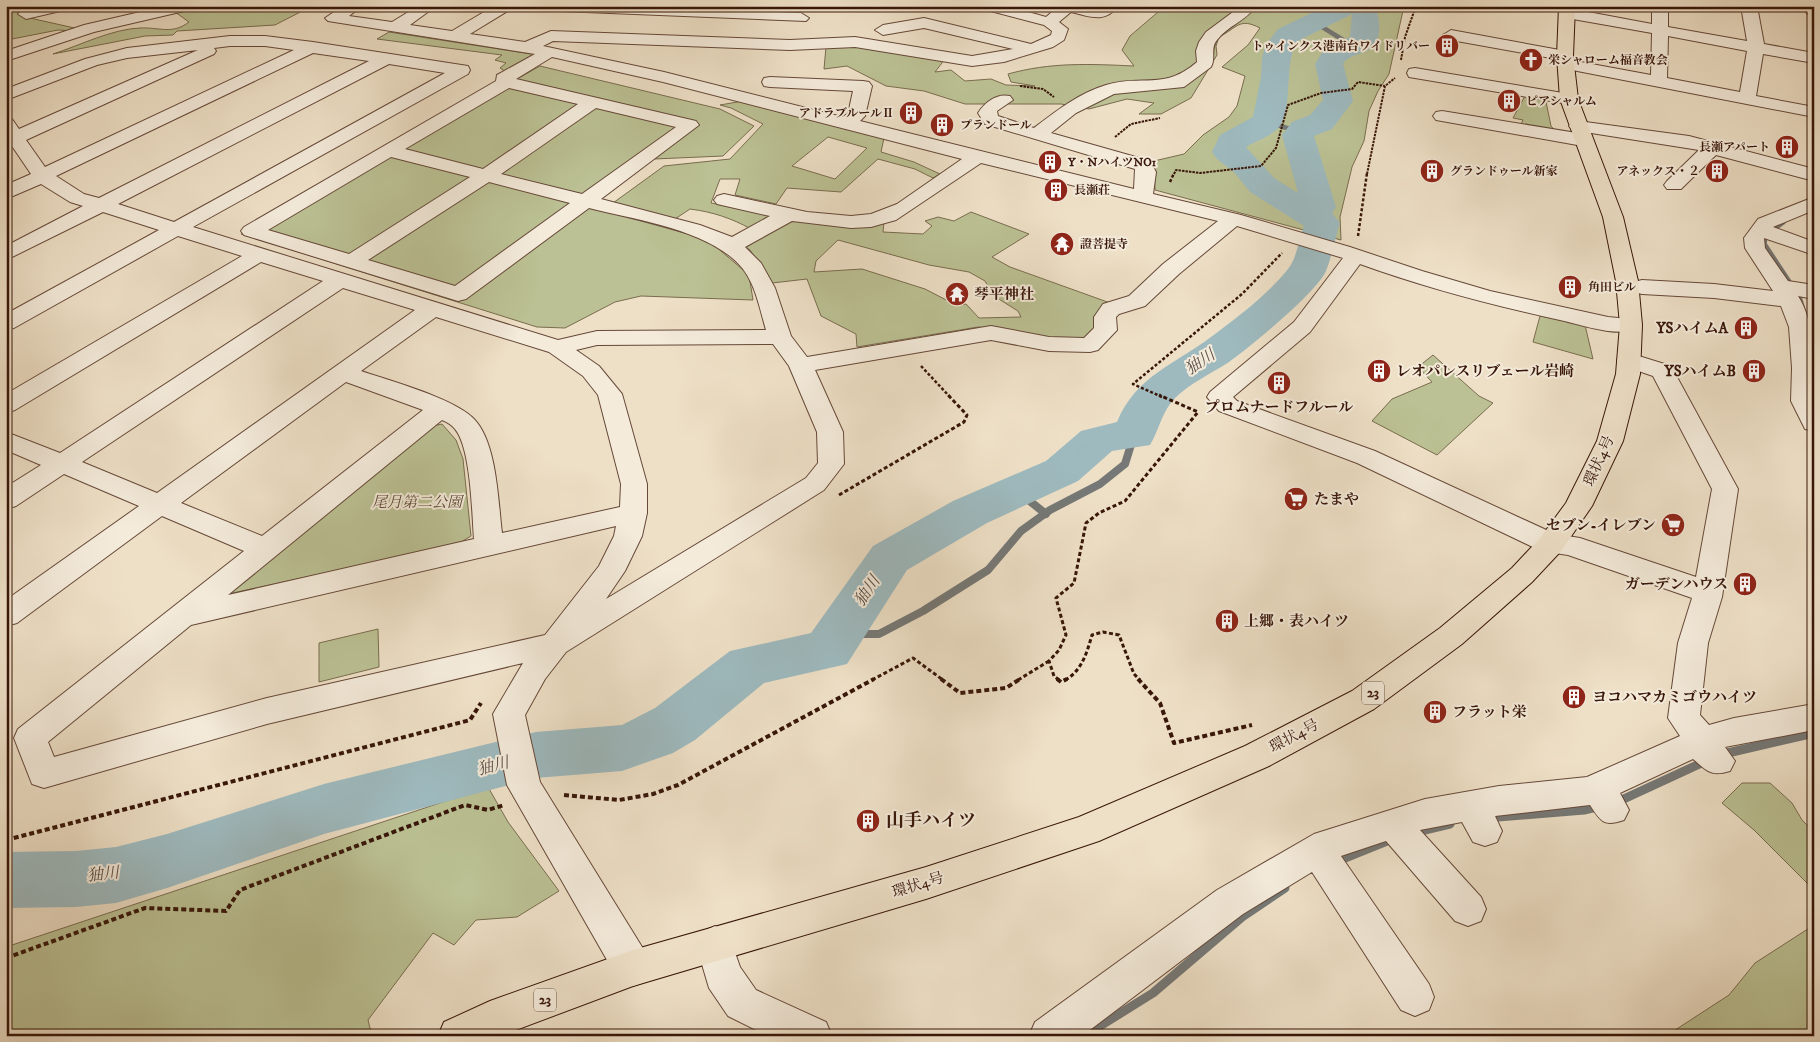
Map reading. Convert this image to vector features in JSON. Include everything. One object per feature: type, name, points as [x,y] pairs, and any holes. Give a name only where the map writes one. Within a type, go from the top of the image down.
[{"type":"main road","name":"環状4号","points":[[458,1036],[490,1020],[633,968],[926,883],[1087,830],[1257,756],[1371,694],[1451,636],[1522,575],[1551,544],[1578,506],[1610,441],[1628,374],[1631,325],[1627,281],[1613,217],[1577,121],[1566,60],[1567,8]]},
{"type":"street","points":[[27,12],[64,6]]},
{"type":"street","points":[[6,56],[90,28],[188,6]]},
{"type":"street","points":[[355,6],[333,18],[527,47],[760,100],[978,157],[1234,219],[1485,297],[1608,324],[1631,325]]},
{"type":"street","points":[[394,28],[430,6]]},
{"type":"street","points":[[455,36],[505,6]]},
{"type":"street","points":[[516,6],[671,9],[801,18]]},
{"type":"street","points":[[527,47],[551,36],[790,45],[855,42],[955,58],[987,61],[1047,44],[1058,37],[1060,29],[1049,22],[988,6]]},
{"type":"street","points":[[1049,22],[1068,7],[1101,14],[1111,6]]},
{"type":"street","points":[[1036,135],[1070,108],[1110,89],[1178,83],[1194,73],[1204,63],[1202,53],[1208,40],[1220,27],[1249,6]]},
{"type":"street","points":[[1659,82],[1660,6]]},
{"type":"street","points":[[1747,99],[1756,47],[1750,6]]},
{"type":"street","points":[[1807,6],[1814,12]]},
{"type":"street","points":[[1567,8],[1660,30],[1814,58]]},
{"type":"street","points":[[650,39],[671,9]]},
{"type":"street","points":[[883,30],[924,23],[1029,49]]},
{"type":"street","points":[[1452,31],[1659,82],[1814,112]]},
{"type":"street","points":[[230,41],[9,134],[42,176],[77,198],[258,255],[346,270],[458,294],[584,200],[690,125],[504,79],[550,52]]},
{"type":"street","points":[[6,95],[91,62],[127,53],[230,41],[264,41],[313,47],[462,70],[6,323]]},
{"type":"street","points":[[6,193],[313,47]]},
{"type":"street","points":[[6,254],[388,58]]},
{"type":"street","points":[[1404,71],[1577,121],[1712,148],[1814,175]]},
{"type":"street","points":[[760,100],[773,77],[863,86],[856,116],[847,122]]},
{"type":"street","points":[[508,81],[251,231],[433,308],[557,347],[591,371],[610,394],[634,484],[633,513],[628,536],[611,571],[555,644],[534,671],[498,705],[524,785],[633,968]]},
{"type":"street","points":[[1004,100],[990,108],[987,113],[991,120],[1036,135],[1143,165],[1152,199]]},
{"type":"street","points":[[6,500],[593,102]]},
{"type":"street","points":[[1442,116],[1577,121]]},
{"type":"street","points":[[1674,185],[1712,148]]},
{"type":"street","points":[[387,150],[694,229],[719,238],[731,246],[753,268],[764,288],[780,337],[801,365],[830,432],[831,464],[815,484],[555,644],[267,711],[44,774],[30,738],[184,616],[440,408]]},
{"type":"street","points":[[724,200],[847,223],[869,222],[890,215],[907,206],[978,157]]},
{"type":"street","points":[[1814,203],[1765,223],[1764,230],[1754,238],[1755,248],[1796,291],[1804,368],[1803,401],[1814,424]]},
{"type":"street","points":[[731,246],[791,213]]},
{"type":"street","points":[[801,365],[991,333],[1049,344],[1090,344],[1106,330],[1105,317],[1111,309],[1138,301],[1171,269],[1234,219]]},
{"type":"street","points":[[1764,230],[1805,246]]},
{"type":"street","points":[[1349,254],[1302,328],[1219,396],[1228,406],[1366,457],[1551,544],[1570,545],[1708,592]]},
{"type":"street","points":[[6,405],[258,255]]},
{"type":"street","points":[[1642,287],[1714,291],[1796,291]]},
{"type":"street","points":[[6,615],[433,308]]},
{"type":"street","points":[[557,347],[597,338],[780,337]]},
{"type":"street","points":[[1629,360],[1663,371],[1725,489],[1708,592],[1693,643],[1684,718],[1705,747]]},
{"type":"street","points":[[343,373],[440,408],[466,424],[477,452],[490,546]]},
{"type":"street","points":[[6,440],[266,549]]},
{"type":"street","points":[[184,616],[633,513]]},
{"type":"street","points":[[1049,1036],[1230,902],[1320,854],[1326,845],[1425,814],[1476,815],[1585,792],[1602,796],[1705,747],[1734,731],[1814,717]]},
{"type":"street","points":[[1394,825],[1468,909]]},
{"type":"street","points":[[1320,854],[1415,997]]},
{"type":"street","points":[[715,944],[723,975],[742,1003],[812,1036]]},
{"type":"path","points":[[1349,254],[1385,86],[1404,71],[1405,37],[1416,6]]},
{"type":"path","points":[[987,61],[1001,83],[1043,89],[1070,108]]},
{"type":"path","points":[[1152,199],[1176,170],[1200,173],[1261,166],[1276,148],[1288,105],[1321,93],[1352,89],[1358,82],[1385,86]]},
{"type":"path","points":[[1097,152],[1131,124],[1160,118]]},
{"type":"path","points":[[1259,724],[1174,743],[1160,703],[1134,674],[1119,635],[1103,632],[1092,635],[1082,665],[1070,679],[1061,682],[1054,676],[1049,661],[1064,646],[1067,628],[1056,608],[1056,598],[1074,583],[1086,523],[1099,513],[1125,501],[1198,412],[1133,384],[1228,306],[1281,255],[1295,237]]},
{"type":"path","points":[[6,840],[470,720],[498,705]]},
{"type":"green space","points":[[6,6],[10,6],[21,16],[79,29],[75,31],[58,30],[12,39],[11,35],[6,34]]},
{"type":"green space","points":[[199,6],[312,6],[275,25],[177,31],[173,35],[145,36],[53,54],[119,31],[140,28],[166,30],[177,28],[189,22],[175,12]]},
{"type":"green space","points":[[1165,6],[1404,6],[1389,74],[1378,91],[1369,111],[1364,141],[1352,167],[1340,217],[1341,240],[1155,190],[1154,161],[1184,154],[1203,135],[1229,117],[1237,106],[1245,76],[1222,67],[1248,45],[1260,28],[1247,23],[1238,25],[1219,37],[1216,46],[1217,55],[1191,98],[1161,114],[1139,114],[1154,103],[1127,99],[1089,109],[1061,104],[965,104],[924,91],[886,86],[847,66],[824,69],[826,47],[872,47],[945,59],[935,72],[951,70],[965,81],[991,79],[1006,85],[1035,86],[1011,82],[1008,74],[1040,67],[1086,64],[1134,66],[1122,50],[1130,36]]},
{"type":"green space","points":[[389,32],[538,55],[506,72],[500,68],[506,63],[495,60],[502,55],[377,39]]},
{"type":"green space","points":[[540,66],[720,109],[754,126],[723,156],[654,159],[591,207],[695,236],[714,245],[749,275],[753,300],[641,296],[615,302],[565,328],[537,327],[241,234]]},
{"type":"green space","points":[[1526,94],[1545,97],[1551,126],[1557,133],[1520,126],[1523,120],[1513,118]]},
{"type":"green space","points":[[743,101],[884,138],[881,152],[914,162],[940,174],[933,178],[915,169],[878,159],[841,192],[787,188],[776,204],[735,195],[740,179],[720,179],[711,203],[772,215],[751,229],[722,216],[698,210],[690,209],[675,219],[613,203],[664,166],[730,159],[763,124],[731,108],[720,105]],"holes":[[[828,137],[867,148],[835,179],[792,166]]]},
{"type":"green space","points":[[971,212],[1029,234],[992,257],[1010,267],[1113,304],[1097,334],[1085,339],[1061,341],[1001,329],[978,327],[857,347],[856,334],[821,316],[807,279],[772,283],[750,250],[742,244],[790,219],[884,222],[883,232],[923,234],[932,226],[925,221],[938,217],[954,221]],"holes":[[[838,240],[929,265],[969,272],[985,281],[994,296],[1018,311],[1021,317],[979,318],[966,304],[956,305],[925,289],[862,269],[814,272],[816,261]]]},
{"type":"green space","points":[[1540,316],[1585,325],[1593,359],[1533,342]]},
{"type":"green space","points":[[1433,355],[1479,396],[1493,403],[1437,455],[1372,421],[1392,399],[1432,382],[1418,367]]},
{"type":"green space","name":"尾月第二公園","points":[[442,424],[456,440],[463,459],[471,536],[458,544],[228,594],[428,427]]},
{"type":"green space","points":[[378,629],[379,667],[319,682],[319,643]]},
{"type":"green space","points":[[1742,783],[1770,783],[1792,803],[1802,820],[1814,832],[1814,890],[1754,830],[1722,803]]},
{"type":"green space","points":[[488,787],[508,822],[559,891],[517,917],[476,920],[454,945],[433,933],[368,1020],[372,1036],[6,1036],[6,947]]},
{"type":"green space","points":[[1814,925],[1814,1036],[1666,1036],[1729,995],[1755,963]]},
{"type":"waterway","name":"㹨川","points":[[6,880],[76,879],[116,875],[167,861],[324,809],[536,755],[622,748],[653,737],[675,724],[749,666],[828,650],[890,558],[970,512],[1062,471],[1097,441],[1129,433],[1134,435],[1142,414],[1160,389],[1225,346],[1268,310],[1307,271],[1322,223],[1308,212],[1262,185],[1242,162],[1228,152],[1231,142],[1267,122],[1276,77],[1276,58],[1279,46],[1288,35],[1347,6]]},
{"type":"waterway","points":[[1313,215],[1319,207],[1298,135],[1303,129],[1321,122],[1338,101],[1329,64],[1335,54],[1362,42],[1366,28],[1366,19],[1361,6]]},
{"type":"waterway","points":[[1314,22],[1353,46]]},
{"type":"waterway","points":[[1267,122],[1287,128],[1303,129]]},
{"type":"waterway","points":[[1783,222],[1765,235],[1764,244],[1799,297],[1810,333]]},
{"type":"waterway","points":[[1045,513],[1100,484],[1125,464],[1134,435]]},
{"type":"waterway","points":[[1017,491],[1045,513]]},
{"type":"waterway","points":[[839,634],[879,634],[923,611],[988,570],[1021,531],[1045,513]]},
{"type":"waterway","points":[[1719,755],[1814,733]]},
{"type":"waterway","points":[[1615,803],[1706,761]]},
{"type":"waterway","points":[[1486,818],[1584,810],[1601,806]]},
{"type":"waterway","points":[[1412,833],[1450,824]]},
{"type":"waterway","points":[[1335,862],[1392,839]]},
{"type":"waterway","points":[[1084,1036],[1153,993],[1242,917],[1285,888]]},
{"type":"place","name":"トゥインクス港南台ワイドリバー","points":[[1447,46]]},
{"type":"place","name":"栄シャローム福音教会","points":[[1531,60]]},
{"type":"place","name":"ピアシャルム","points":[[1509,101]]},
{"type":"place","name":"アドラブルールⅡ","points":[[911,113]]},
{"type":"place","name":"プランドール","points":[[942,125]]},
{"type":"place","name":"長瀬アパート","points":[[1787,147]]},
{"type":"place","name":"Y・NハイツNO1","points":[[1050,162]]},
{"type":"place","name":"グランドゥール新家","points":[[1432,171]]},
{"type":"place","name":"アネックス・２","points":[[1717,171]]},
{"type":"place","name":"長瀬荘","points":[[1056,190]]},
{"type":"place","name":"證菩提寺","points":[[1062,244]]},
{"type":"place","name":"角田ビル","points":[[1570,287]]},
{"type":"place","name":"琴平神社","points":[[957,294]]},
{"type":"place","name":"YSハイムA","points":[[1746,328]]},
{"type":"place","name":"レオパレスリブェール岩崎","points":[[1379,371]]},
{"type":"place","name":"YSハイムB","points":[[1754,371]]},
{"type":"place","name":"プロムナードフルール","points":[[1279,383]]},
{"type":"place","name":"たまや","points":[[1296,499]]},
{"type":"place","name":"セブン-イレブン","points":[[1673,525]]},
{"type":"place","name":"ガーデンハウス","points":[[1745,584]]},
{"type":"place","name":"上郷・表ハイツ","points":[[1227,621]]},
{"type":"place","name":"ヨコハマカミゴウハイツ","points":[[1574,697]]},
{"type":"place","name":"フラット栄","points":[[1435,712]]},
{"type":"place","name":"山手ハイツ","points":[[868,821]]}]
